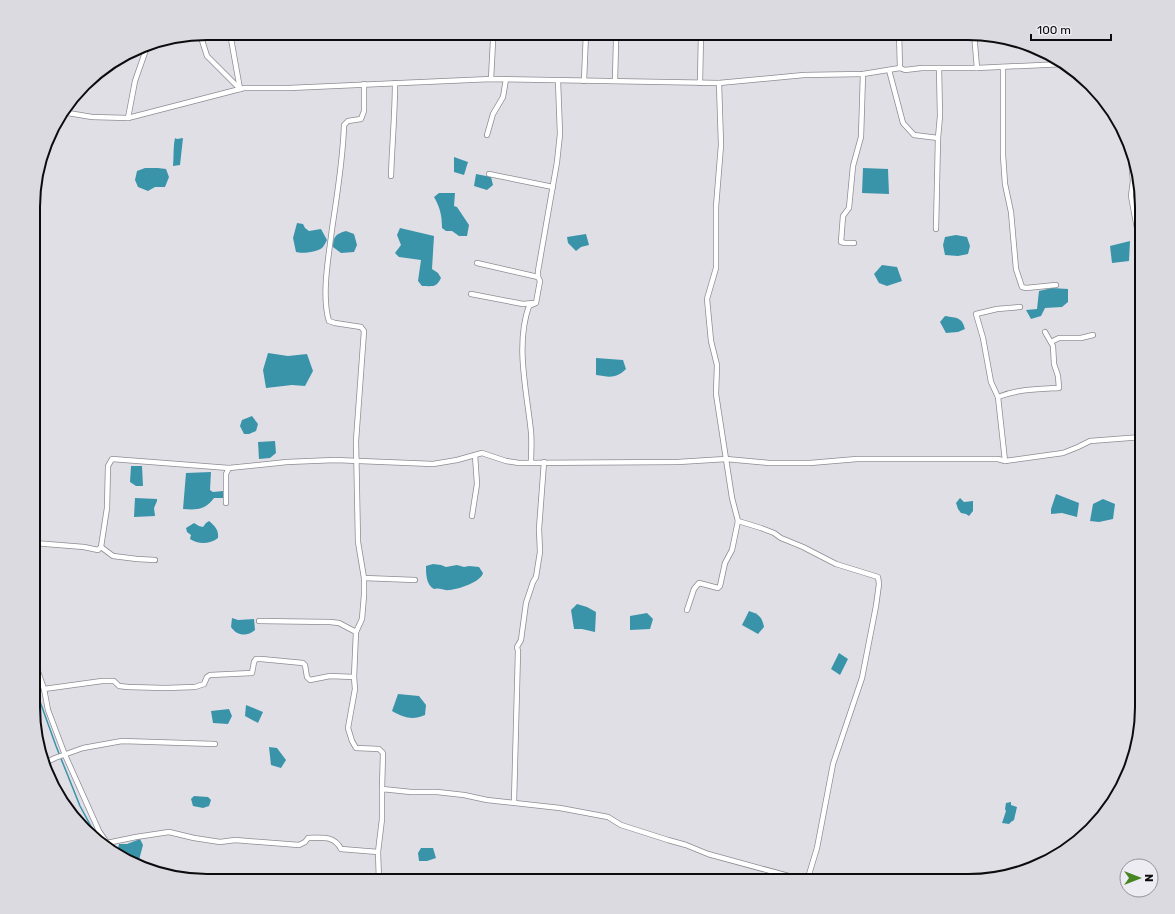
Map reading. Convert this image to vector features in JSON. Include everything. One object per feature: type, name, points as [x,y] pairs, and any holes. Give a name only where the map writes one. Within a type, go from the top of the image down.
[{"type":"street","points":[[202,40],[208,56],[240,89]]},
{"type":"street","points":[[231,40],[240,89]]},
{"type":"street","points":[[491,79],[493,40]]},
{"type":"street","points":[[584,81],[586,40]]},
{"type":"street","points":[[700,82],[701,40]]},
{"type":"street","points":[[899,40],[900,68]]},
{"type":"street","points":[[975,40],[977,68]]},
{"type":"street","points":[[614,81],[616,41]]},
{"type":"street","points":[[128,118],[135,80],[145,52]]},
{"type":"street","points":[[69,113],[92,117],[128,118],[240,89],[491,79],[719,83],[804,75],[863,74],[900,68],[905,70],[1056,64]]},
{"type":"street","points":[[1003,67],[1003,155],[1005,184],[1011,212],[1016,269],[1022,286],[1026,288],[1056,285]]},
{"type":"street","points":[[936,229],[940,68]]},
{"type":"street","points":[[889,70],[903,123],[914,135],[938,138]]},
{"type":"street","points":[[854,243],[841,242],[842,223],[843,216],[849,208],[853,166],[861,137],[863,74]]},
{"type":"street","points":[[487,134],[493,114],[503,97],[506,79]]},
{"type":"street","points":[[536,303],[540,281],[538,277],[560,134],[558,81]]},
{"type":"street","points":[[391,176],[392,131],[395,111],[395,83]]},
{"type":"street","points":[[687,610],[694,589],[700,583],[718,588],[720,586],[725,563],[732,550],[738,521],[732,498],[716,394],[717,365],[711,341],[707,299],[716,268],[716,207],[721,145],[719,83]]},
{"type":"street","points":[[364,84],[364,112],[361,119],[348,120],[344,125],[336,204],[327,266],[326,312],[329,321],[361,327],[364,331],[356,441],[358,542],[364,578],[364,595],[362,619],[356,632],[354,697],[348,728],[356,748],[379,749],[382,753],[382,819],[378,852],[379,874]]},
{"type":"street","points":[[489,174],[553,187]]},
{"type":"street","points":[[1133,177],[1131,196],[1135,217]]},
{"type":"street","points":[[477,263],[538,277]]},
{"type":"street","points":[[471,294],[523,304],[536,303]]},
{"type":"street","points":[[531,463],[531,433],[523,366],[523,339],[526,313],[529,306],[536,303]]},
{"type":"street","points":[[1004,461],[998,397],[991,382],[983,338],[976,314],[997,309],[1020,307]]},
{"type":"street","points":[[998,397],[1010,392],[1021,390],[1059,388],[1058,376],[1054,364],[1053,346],[1045,332]]},
{"type":"street","points":[[1051,342],[1059,338],[1081,338],[1092,335]]},
{"type":"street","points":[[101,547],[107,508],[108,466],[112,459],[229,468],[287,462],[357,460],[433,464],[457,460],[482,453],[506,462],[519,463],[678,462],[726,459],[769,463],[902,459],[998,459],[1004,461],[1063,453],[1078,448],[1090,441],[1135,438]]},
{"type":"street","points":[[472,516],[477,484],[475,455]]},
{"type":"street","points":[[514,802],[518,650],[516,647],[521,640],[526,603],[533,582],[536,578],[540,552],[539,529],[544,462]]},
{"type":"street","points":[[226,503],[226,474],[229,468]]},
{"type":"street","points":[[738,521],[774,533],[781,538],[803,547],[836,564],[878,577],[879,584],[876,606],[862,678],[833,764],[817,848],[809,874]]},
{"type":"street","points":[[40,543],[84,547],[98,550],[101,547]]},
{"type":"street","points":[[101,547],[113,556],[155,560]]},
{"type":"street","points":[[364,578],[415,580]]},
{"type":"street","points":[[259,621],[339,623],[356,632]]},
{"type":"street","points":[[44,689],[108,681],[114,681],[119,686],[128,687],[196,687],[204,684],[206,676],[210,675],[252,673],[256,659],[303,663],[305,665],[307,677],[310,680],[330,676],[354,677]]},
{"type":"street","points":[[40,677],[62,756],[99,831],[105,840]]},
{"type":"street","points":[[49,761],[83,748],[122,741],[215,744]]},
{"type":"street","points":[[382,789],[444,793],[608,816],[621,825],[686,845],[708,854],[781,874]]},
{"type":"street","points":[[109,843],[169,832],[220,842],[234,840],[298,845],[305,842],[308,838],[332,839],[337,842],[341,849],[378,852]]},
{"type":"water","points":[[175,138],[183,138],[180,165],[173,166],[174,145]]},
{"type":"water","points":[[454,157],[468,162],[464,175],[454,172]]},
{"type":"water","points":[[145,168],[166,169],[169,177],[165,187],[155,187],[148,191],[138,187],[135,180],[137,171]]},
{"type":"water","points":[[863,168],[888,169],[889,194],[862,193]]},
{"type":"water","points":[[476,174],[491,177],[493,185],[487,190],[474,186]]},
{"type":"water","points":[[439,193],[455,193],[454,206],[457,207],[469,225],[467,236],[459,236],[452,231],[446,231],[442,228],[442,220],[438,204],[434,197]]},
{"type":"water","points":[[297,223],[303,224],[309,231],[321,229],[327,240],[322,248],[317,251],[302,253],[296,252],[293,238]]},
{"type":"water","points":[[400,228],[434,236],[432,269],[438,273],[441,278],[436,285],[422,286],[418,281],[421,260],[399,257],[395,253],[401,245],[397,235]]},
{"type":"water","points":[[346,231],[354,234],[357,245],[354,252],[341,253],[333,247],[334,238],[337,234]]},
{"type":"water","points":[[586,234],[589,245],[581,247],[576,251],[568,243],[567,237]]},
{"type":"water","points":[[956,235],[967,237],[970,246],[968,254],[958,256],[945,255],[943,245],[945,237]]},
{"type":"water","points":[[1130,241],[1129,261],[1112,263],[1110,246]]},
{"type":"water","points":[[882,265],[897,267],[902,281],[887,286],[879,283],[874,274]]},
{"type":"water","points":[[1052,288],[1068,289],[1068,302],[1062,307],[1045,308],[1041,316],[1031,319],[1026,310],[1037,309],[1039,291]]},
{"type":"water","points":[[945,316],[961,320],[965,329],[958,332],[946,333],[940,322]]},
{"type":"water","points":[[268,353],[288,356],[307,354],[313,371],[305,386],[292,385],[266,388],[263,370]]},
{"type":"water","points":[[596,358],[623,360],[626,369],[616,376],[609,377],[596,375]]},
{"type":"water","points":[[252,416],[258,424],[256,431],[249,434],[244,434],[240,426],[242,420]]},
{"type":"water","points":[[275,441],[276,453],[270,458],[259,459],[258,442]]},
{"type":"water","points":[[131,466],[142,466],[143,486],[136,486],[130,482]]},
{"type":"water","points":[[211,472],[210,490],[213,492],[223,491],[223,498],[214,498],[204,507],[183,509],[186,473]]},
{"type":"water","points":[[1056,494],[1079,503],[1077,517],[1062,513],[1051,514],[1051,509]]},
{"type":"water","points":[[135,498],[157,499],[154,508],[155,516],[134,517]]},
{"type":"water","points":[[960,498],[964,502],[973,501],[973,511],[969,516],[961,513],[958,509],[956,503]]},
{"type":"water","points":[[1103,499],[1115,504],[1113,519],[1099,522],[1090,521],[1093,504]]},
{"type":"water","points":[[209,521],[216,528],[218,538],[212,542],[204,543],[190,539],[191,535],[187,532],[186,528],[194,523],[203,527]]},
{"type":"water","points":[[433,564],[446,567],[457,565],[464,567],[479,567],[483,573],[474,582],[464,587],[450,590],[438,588],[434,589],[429,585],[426,572],[426,566]]},
{"type":"water","points":[[577,604],[596,612],[595,632],[574,629],[571,610]]},
{"type":"water","points":[[749,611],[760,616],[762,621],[764,627],[758,634],[742,625]]},
{"type":"water","points":[[647,613],[653,619],[650,629],[630,630],[630,616]]},
{"type":"water","points":[[232,618],[238,620],[254,619],[255,630],[249,634],[239,634],[231,627]]},
{"type":"water","points":[[839,653],[848,659],[840,675],[831,669]]},
{"type":"water","points":[[398,694],[419,696],[426,705],[425,715],[416,718],[408,718],[392,711]]},
{"type":"water","points":[[246,705],[263,712],[258,723],[245,716]]},
{"type":"water","points":[[229,709],[232,716],[228,724],[213,723],[211,711]]},
{"type":"water","points":[[269,747],[277,748],[286,760],[281,768],[271,765]]},
{"type":"water","points":[[194,796],[208,797],[211,800],[209,806],[203,808],[193,806],[191,799]]},
{"type":"water","points":[[1011,802],[1011,805],[1017,807],[1014,820],[1009,824],[1002,823],[1006,811],[1006,803]]},
{"type":"water","points":[[140,839],[143,845],[139,859],[118,849],[119,844],[127,844]]},
{"type":"water","points":[[421,848],[433,848],[436,858],[427,861],[419,861],[418,853]]},
{"type":"waterway","points":[[40,701],[80,806],[92,828]]}]
